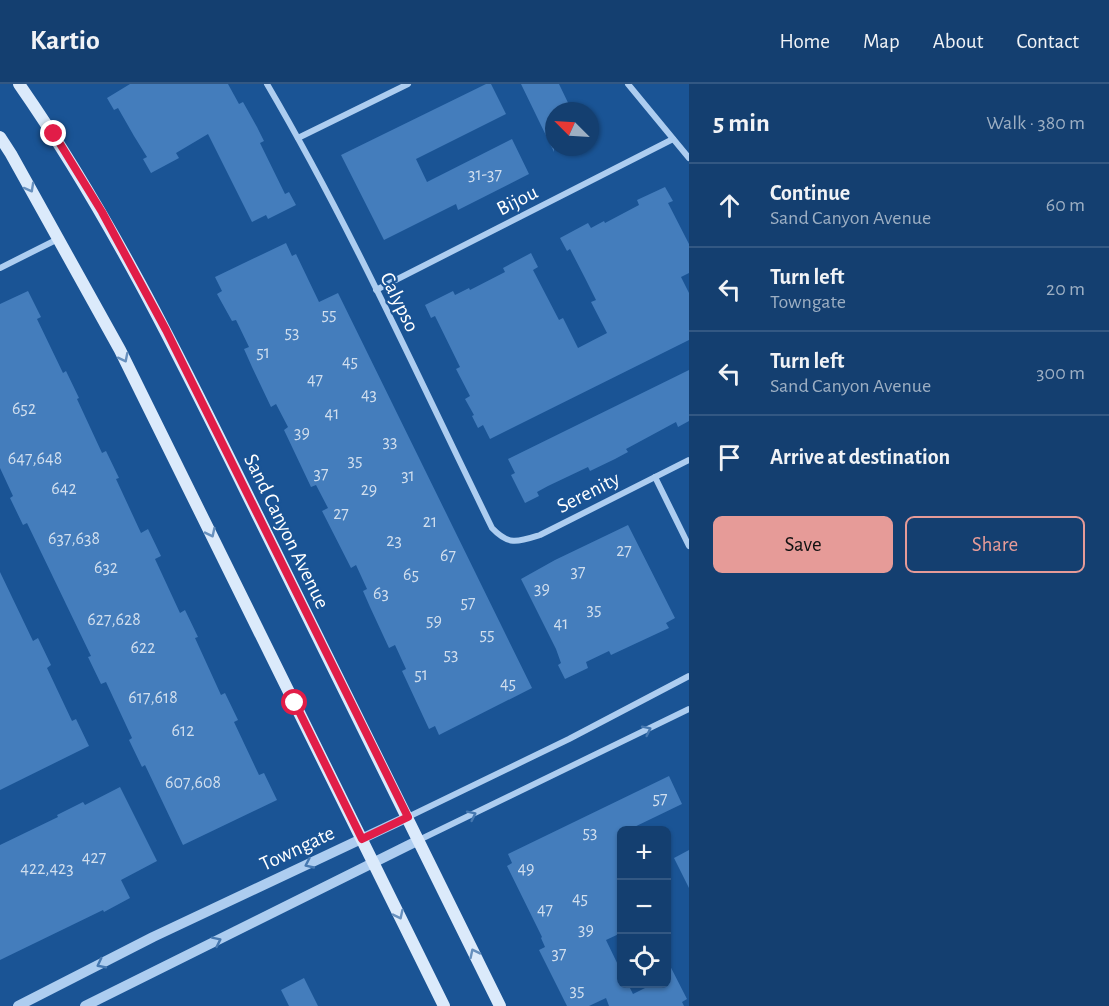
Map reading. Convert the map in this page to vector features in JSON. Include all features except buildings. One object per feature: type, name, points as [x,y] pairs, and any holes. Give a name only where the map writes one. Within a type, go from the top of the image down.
[{"type":"main road","name":"Sand Canyon Avenue","points":[[19,84],[54,134],[102,212],[160,320],[500,1006]]},
{"type":"main road","points":[[0,138],[120,350],[375,862],[444,1006]]},
{"type":"street","name":"Calypso","points":[[267,84],[298,138],[376,290],[492,528],[500,537]]},
{"type":"street","points":[[298,138],[408,84]]},
{"type":"street","points":[[628,84],[689,158]]},
{"type":"street","name":"Bijou","points":[[376,290],[673,139]]},
{"type":"street","points":[[0,268],[58,239]]},
{"type":"street","name":"Serenity","points":[[500,537],[510,542],[520,542],[540,535],[689,460]]},
{"type":"street","points":[[655,477],[689,546]]},
{"type":"street","name":"Towngate","points":[[18,1006],[153,937],[569,739],[689,676]]},
{"type":"street","points":[[85,1006],[689,709]]},
{"type":"route","points":[[54,134],[102,212],[166,330],[408,817],[362,839],[295,703]]}]
